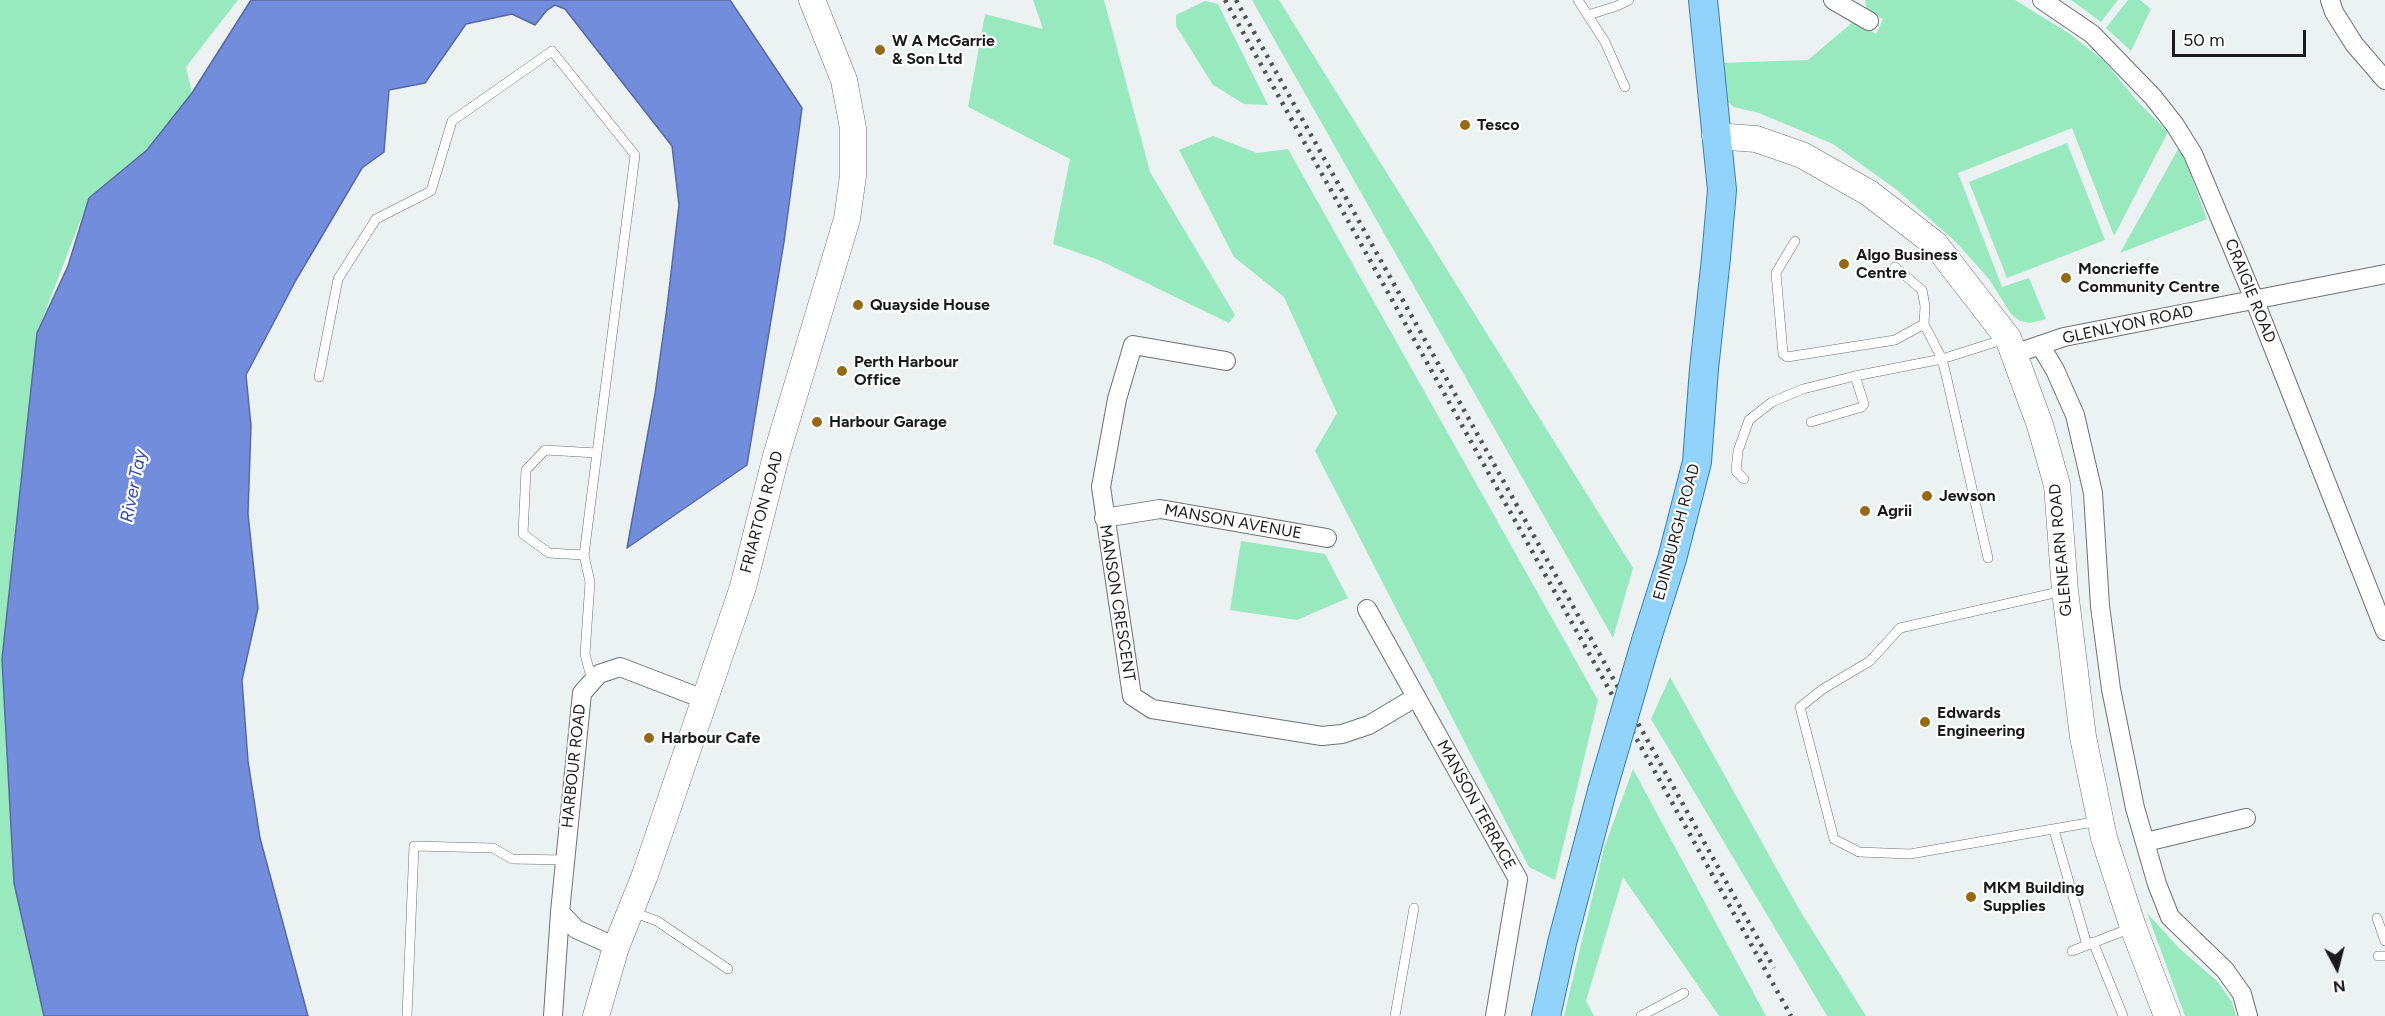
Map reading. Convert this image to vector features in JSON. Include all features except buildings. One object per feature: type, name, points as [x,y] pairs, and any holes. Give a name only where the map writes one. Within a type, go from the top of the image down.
[{"type":"main road","name":"EDINBURGH ROAD","points":[[1546,1016],[1562,943],[1602,791],[1672,559],[1697,462],[1722,190],[1703,0]]},
{"type":"street","name":"FRIARTON ROAD","points":[[596,1016],[616,947],[645,876],[743,587],[776,456],[847,219],[853,176],[853,128],[844,80],[812,0]]},
{"type":"street","points":[[1833,0],[1869,21]]},
{"type":"street","name":"CRAIGIE ROAD","points":[[2042,0],[2092,34],[2153,97],[2175,125],[2193,154],[2254,299],[2385,631]]},
{"type":"street","points":[[2330,0],[2334,12],[2354,44],[2385,80]]},
{"type":"street","name":"GLENEARN ROAD","points":[[1715,136],[1756,139],[1802,155],[1869,193],[1935,244],[2012,348],[2040,425],[2057,485],[2065,591],[2083,737],[2101,820],[2133,927],[2167,1016]]},
{"type":"street","name":"GLENLYON ROAD","points":[[2012,348],[2023,351],[2064,337],[2385,274]]},
{"type":"street","name":"MANSON CRESCENT","points":[[1226,361],[1133,345],[1117,399],[1101,488],[1132,696],[1152,709],[1322,736],[1342,734],[1369,725],[1416,697]]},
{"type":"street","name":"GLENEARN ROAD","points":[[2040,345],[2055,370],[2075,415],[2093,493],[2100,606],[2111,689],[2133,798],[2157,884],[2170,917],[2225,970],[2242,994],[2248,1016]]},
{"type":"street","name":"MANSON AVENUE","points":[[1104,518],[1160,509],[1327,538]]},
{"type":"street","name":"MANSON TERRACE","points":[[1367,609],[1518,879],[1495,1016]]},
{"type":"street","name":"HARBOUR ROAD","points":[[553,1016],[560,912],[582,693],[598,674],[620,667],[706,700]]},
{"type":"street","points":[[2146,842],[2246,818]]},
{"type":"street","points":[[560,912],[576,929],[616,947]]},
{"type":"lane","points":[[1578,0],[1605,42],[1625,87]]},
{"type":"lane","points":[[1588,15],[1629,0]]},
{"type":"lane","points":[[319,377],[338,279],[376,219],[430,191],[452,121],[552,51],[635,155],[584,555],[590,582],[585,654],[592,681]]},
{"type":"lane","points":[[1795,241],[1776,273],[1783,354],[1787,357],[1895,340],[1924,324]]},
{"type":"lane","points":[[1895,267],[1922,290],[1925,306],[1924,324],[1942,359],[1988,558]]},
{"type":"lane","points":[[1744,479],[1736,471],[1738,451],[1749,420],[1772,402],[1803,389],[1855,376],[2012,348]]},
{"type":"lane","points":[[1811,422],[1862,407],[1864,404],[1855,376]]},
{"type":"lane","points":[[584,555],[549,553],[523,534],[526,470],[546,450],[597,453]]},
{"type":"lane","points":[[2065,591],[1900,627],[1870,661],[1823,689],[1800,707],[1834,839],[1859,852],[1910,854],[2101,820]]},
{"type":"lane","points":[[2054,830],[2090,944],[2123,1016]]},
{"type":"lane","points":[[407,1016],[414,846],[494,848],[512,860],[565,860]]},
{"type":"lane","points":[[1395,1016],[1414,908]]},
{"type":"lane","points":[[631,912],[657,921],[728,969]]},
{"type":"lane","points":[[2378,918],[2385,940]]},
{"type":"lane","points":[[2072,951],[2133,927]]},
{"type":"lane","points":[[1641,1016],[1684,993]]},
{"type":"green space","points":[[0,0],[238,0],[186,67],[192,93],[147,150],[89,198],[37,333],[14,883],[44,1016],[0,1016]]},
{"type":"green space","points":[[1033,0],[1104,0],[1150,172],[1235,315],[1229,323],[1099,260],[1053,244],[1070,159],[968,107],[985,14],[1043,29]]},
{"type":"green space","points":[[1252,0],[1279,0],[1633,568],[1613,638]]},
{"type":"green space","points":[[1865,0],[2015,0],[2070,34],[2104,61],[2138,102],[2168,132],[2114,236],[2072,128],[1958,173],[2002,287],[2029,278],[2046,319],[2030,323],[2020,321],[2011,314],[1989,279],[1956,242],[1897,190],[1833,144],[1759,113],[1734,107],[1726,101],[1719,63],[1808,60],[1854,21],[1876,34],[1883,19],[1867,11]]},
{"type":"green space","points":[[2071,0],[2118,0],[2101,22]]},
{"type":"green space","points":[[2128,0],[2140,0],[2151,9],[2131,51],[2106,28]]},
{"type":"green space","points":[[1205,1],[1218,4],[1268,105],[1244,104],[1213,85],[1176,26],[1176,15]]},
{"type":"green space","points":[[1213,136],[1257,153],[1288,149],[1598,700],[1555,880],[1529,867],[1315,451],[1337,413],[1284,297],[1234,257],[1179,150]]},
{"type":"green space","points":[[2067,143],[2105,240],[2007,278],[1969,182]]},
{"type":"green space","points":[[2180,146],[2207,219],[2120,253]]},
{"type":"green space","points":[[1241,541],[1325,554],[1348,598],[1297,620],[1230,610]]},
{"type":"green space","points":[[1670,677],[1799,909],[1866,1016],[1827,1016],[1651,719]]},
{"type":"green space","points":[[1633,769],[1766,1016],[1719,1016],[1623,877],[1586,1001],[1594,1016],[1564,1016],[1604,848]]},
{"type":"green space","points":[[2147,913],[2179,948],[2217,981],[2232,1002],[2236,1016],[2185,1016]]},
{"type":"water","name":"River Tay","points":[[251,0],[730,0],[802,108],[784,242],[747,465],[627,548],[655,394],[679,205],[672,146],[565,9],[555,5],[547,10],[535,25],[512,14],[466,24],[425,83],[389,90],[384,152],[362,168],[296,280],[246,375],[251,426],[248,514],[258,608],[242,680],[248,761],[260,838],[308,1016],[44,1016],[14,883],[2,659],[37,333],[68,266],[89,198],[147,150],[192,93]]},
{"type":"railway","points":[[1225,0],[1791,1016]]},
{"type":"railway","points":[[1236,0],[1774,968]]},
{"type":"place","name":"W A McGarrie & Son Ltd","points":[[880,50]]},
{"type":"place","name":"Tesco","points":[[1465,125]]},
{"type":"place","name":"Algo Business Centre","points":[[1844,264]]},
{"type":"place","name":"Moncrieffe Community Centre","points":[[2066,278]]},
{"type":"place","name":"Quayside House","points":[[858,305]]},
{"type":"place","name":"Perth Harbour Office","points":[[842,371]]},
{"type":"place","name":"Harbour Garage","points":[[817,422]]},
{"type":"place","name":"Jewson","points":[[1927,496]]},
{"type":"place","name":"Agrii","points":[[1865,511]]},
{"type":"place","name":"Edwards Engineering","points":[[1925,722]]},
{"type":"place","name":"Harbour Cafe","points":[[649,738]]},
{"type":"place","name":"MKM Building Supplies","points":[[1971,897]]}]
